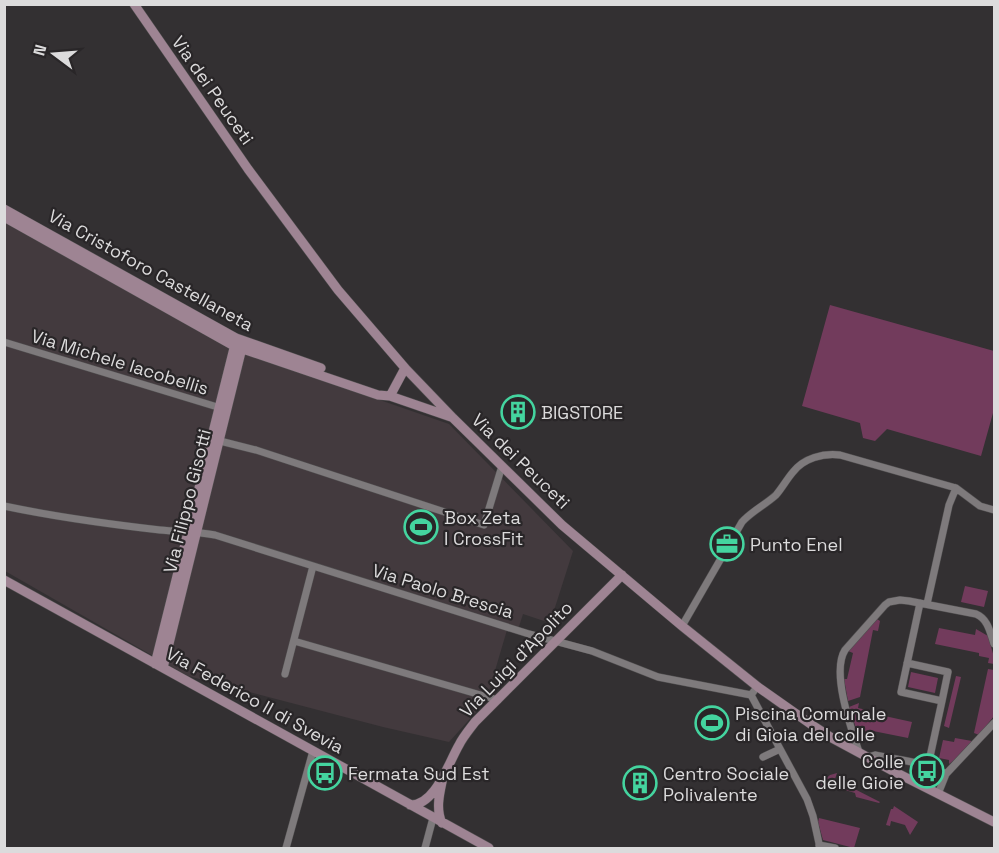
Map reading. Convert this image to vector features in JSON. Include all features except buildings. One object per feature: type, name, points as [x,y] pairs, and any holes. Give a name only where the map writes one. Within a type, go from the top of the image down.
[{"type":"main road","name":"Via dei Peuceti","points":[[134,4],[241,159],[339,290],[405,368],[562,525],[758,687],[825,734],[994,822]]},
{"type":"main road","name":"Via Cristoforo Castellaneta","points":[[4,209],[239,343]]},
{"type":"main road","name":"Via Cristoforo Castellaneta","points":[[4,217],[239,343],[380,390],[390,396],[453,418]]},
{"type":"main road","name":"Via Filippo Gisotti","points":[[159,666],[239,343]]},
{"type":"main road","points":[[390,396],[405,368]]},
{"type":"main road","name":"Via Luigi d'Apolito","points":[[410,805],[417,805],[438,791],[454,753],[464,737],[622,575]]},
{"type":"main road","name":"Via Federico II di Svevia","points":[[4,580],[489,849]]},
{"type":"main road","points":[[430,816],[427,805],[438,791]]},
{"type":"main road","points":[[438,791],[439,814],[442,823]]},
{"type":"street","name":"Via Michele Iacobellis","points":[[4,342],[223,409]]},
{"type":"street","points":[[215,440],[256,450],[484,525],[502,466]]},
{"type":"street","points":[[682,626],[742,522],[777,494],[793,471],[808,460],[824,455],[840,455],[956,488],[980,506],[994,510]]},
{"type":"street","points":[[942,700],[901,692],[956,488]]},
{"type":"street","name":"Via Paolo Brescia","points":[[4,506],[84,520],[215,535],[592,651],[658,677],[751,695]]},
{"type":"street","points":[[285,674],[313,566]]},
{"type":"street","points":[[859,752],[841,685],[842,655],[885,605],[900,600],[981,616],[987,623],[994,642]]},
{"type":"street","points":[[294,641],[498,700]]},
{"type":"street","points":[[907,663],[948,672],[920,785]]},
{"type":"street","points":[[758,687],[751,695],[807,799],[820,847],[835,849]]},
{"type":"street","points":[[938,794],[946,774],[994,723]]},
{"type":"street","points":[[763,757],[780,749]]},
{"type":"street","points":[[286,849],[313,751]]},
{"type":"street","points":[[868,757],[875,754],[926,765],[946,774]]},
{"type":"street","points":[[425,849],[430,816]]},
{"type":"shaded area","points":[[4,221],[245,353],[449,424],[573,551],[550,623],[523,614],[517,633],[507,630],[486,701],[449,742],[188,676],[5,571]]},
{"type":"shaded area","points":[[830,305],[994,351],[994,413],[981,456],[887,429],[875,441],[863,438],[860,423],[802,406]]},
{"type":"shaded area","points":[[965,586],[988,591],[984,607],[961,602]]},
{"type":"shaded area","points":[[877,619],[880,621],[878,631],[873,630],[860,697],[848,701],[844,679],[847,679],[853,653],[848,651]]},
{"type":"shaded area","points":[[939,628],[975,635],[976,629],[988,636],[994,664],[988,663],[989,658],[979,656],[979,653],[935,644]]},
{"type":"shaded area","points":[[988,669],[994,670],[994,716],[979,735],[974,733]]},
{"type":"shaded area","points":[[911,672],[938,678],[935,693],[908,687]]},
{"type":"shaded area","points":[[956,676],[961,677],[949,728],[944,726]]},
{"type":"shaded area","points":[[859,703],[858,708],[871,711],[871,713],[912,722],[908,738],[873,731],[871,737],[858,734],[849,707]]},
{"type":"shaded area","points":[[955,738],[972,741],[949,764],[949,760],[939,758],[943,740],[954,742]]},
{"type":"shaded area","points":[[837,773],[835,779],[880,802],[856,797],[855,793],[829,785],[828,789],[821,786],[821,783],[830,775]]},
{"type":"shaded area","points":[[894,806],[918,822],[910,835],[905,825],[891,821],[890,826],[886,825]]},
{"type":"shaded area","points":[[819,818],[860,828],[854,848],[823,840]]},
{"type":"place","name":"BIGSTORE","points":[[518,412]]},
{"type":"place","name":"Box Zeta I CrossFit","points":[[421,527]]},
{"type":"place","name":"Punto Enel","points":[[727,544]]},
{"type":"place","name":"Piscina Comunale di Gioia del colle","points":[[712,723]]},
{"type":"place","name":"Colle delle Gioie","points":[[927,771]]},
{"type":"place","name":"Fermata Sud Est","points":[[325,773]]},
{"type":"place","name":"Centro Sociale Polivalente","points":[[640,783]]}]
